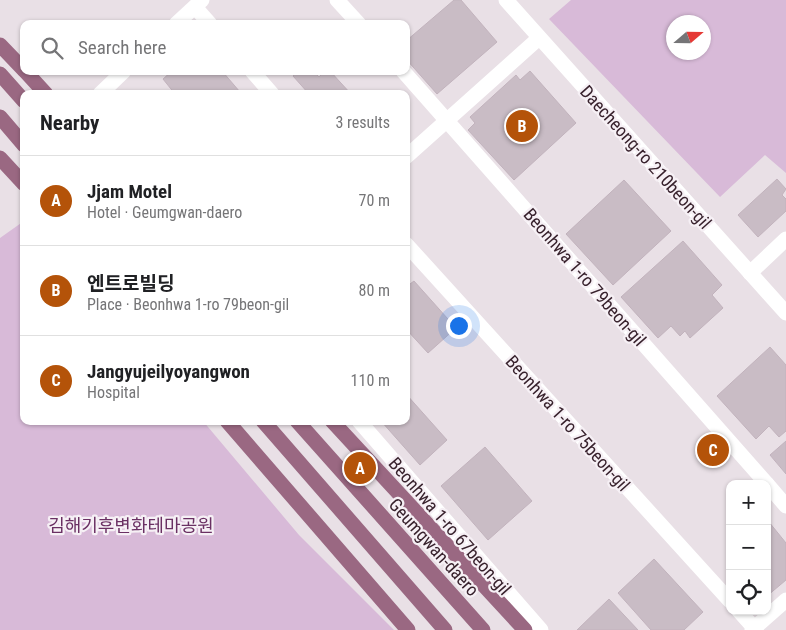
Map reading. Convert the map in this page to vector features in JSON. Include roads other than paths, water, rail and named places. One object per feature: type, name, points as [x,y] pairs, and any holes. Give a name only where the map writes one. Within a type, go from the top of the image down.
[{"type":"main road","points":[[0,45],[20,67]]},
{"type":"main road","points":[[0,74],[20,96]]},
{"type":"main road","points":[[28,75],[42,90]]},
{"type":"main road","points":[[0,117],[20,140]]},
{"type":"main road","points":[[0,158],[20,180]]},
{"type":"main road","points":[[230,425],[408,630]]},
{"type":"main road","points":[[266,425],[445,630]]},
{"type":"main road","name":"Geumgwan-daero","points":[[301,425],[483,630]]},
{"type":"main road","points":[[336,425],[525,630]]},
{"type":"street","points":[[337,0],[355,20]]},
{"type":"street","name":"Daecheong-ro 210beon-gil","points":[[506,0],[786,313]]},
{"type":"street","points":[[180,20],[198,3],[208,20]]},
{"type":"street","points":[[410,153],[539,38]]},
{"type":"street","points":[[104,90],[120,75]]},
{"type":"street","points":[[255,75],[269,90]]},
{"type":"street","name":"Beonhwa 1-ro 79beon-gil","points":[[407,75],[763,480]]},
{"type":"street","points":[[750,273],[786,239]]},
{"type":"street","name":"Beonhwa 1-ro 75beon-gil","points":[[410,248],[726,597]]},
{"type":"street","name":"Beonhwa 1-ro 67beon-gil","points":[[362,425],[541,630]]},
{"type":"street","name":"Beonhwa 1-ro 79beon-gil","points":[[771,489],[786,506]]},
{"type":"street","points":[[742,615],[754,629],[786,600]]},
{"type":"place","name":"엔트로빌딩","points":[[522,126]]},
{"type":"place","name":"Jangyujeilyoyangwon","points":[[713,450]]},
{"type":"place","name":"Jjam Motel","points":[[360,468]]},
{"type":"park label","name":"김해기후변화테마공원","points":[[131,525]]}]
